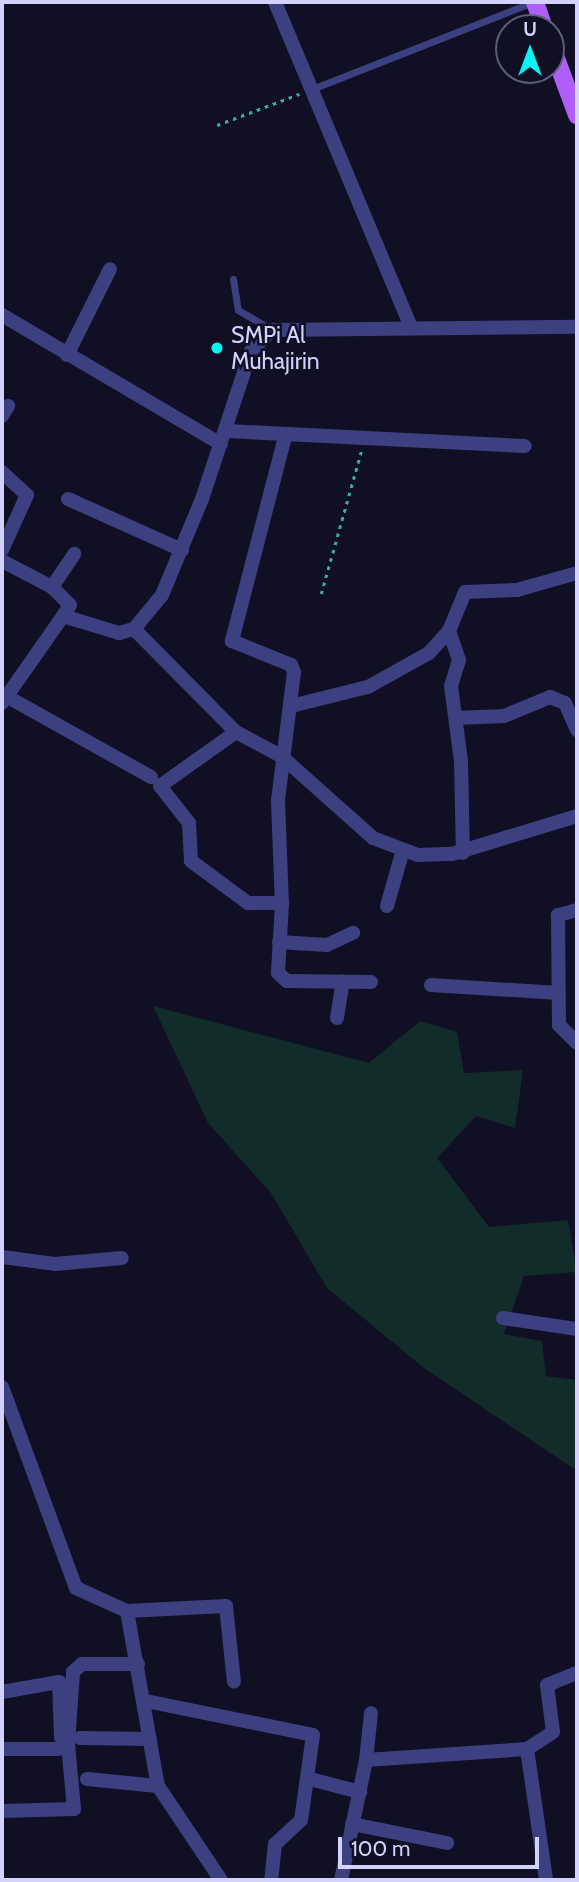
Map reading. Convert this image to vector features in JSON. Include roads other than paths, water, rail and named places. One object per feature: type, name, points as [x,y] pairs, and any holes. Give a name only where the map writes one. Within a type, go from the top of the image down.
[{"type":"main road","points":[[565,83],[577,115]]},
{"type":"street","points":[[275,2],[309,90],[410,325]]},
{"type":"street","points":[[67,355],[110,270]]},
{"type":"street","points":[[2,315],[67,355],[224,438],[285,437],[526,446]]},
{"type":"street","points":[[63,616],[114,633],[134,629],[162,595],[224,438],[251,351],[272,330],[410,325],[577,327]]},
{"type":"street","points":[[285,437],[232,640],[293,667],[291,706],[281,756],[281,978],[371,982]]},
{"type":"street","points":[[2,472],[27,496],[2,550]]},
{"type":"street","points":[[68,499],[182,550]]},
{"type":"street","points":[[52,587],[74,554]]},
{"type":"street","points":[[2,561],[52,587],[71,605],[4,699],[151,777]]},
{"type":"street","points":[[291,706],[388,678],[429,653],[449,631],[465,592],[517,590],[577,573]]},
{"type":"street","points":[[134,629],[236,732],[281,756],[349,822],[402,850],[463,853],[577,816]]},
{"type":"street","points":[[449,631],[459,660],[451,686],[456,718],[463,853]]},
{"type":"street","points":[[456,718],[504,716],[550,697],[565,703],[577,730]]},
{"type":"street","points":[[236,732],[160,786],[189,822],[191,861],[248,903],[282,903]]},
{"type":"street","points":[[387,906],[402,850]]},
{"type":"street","points":[[577,910],[558,914],[559,1025],[577,1043]]},
{"type":"street","points":[[279,942],[327,944],[353,933]]},
{"type":"street","points":[[337,1018],[343,981]]},
{"type":"street","points":[[431,985],[559,993]]},
{"type":"street","points":[[2,1257],[55,1265],[122,1258]]},
{"type":"street","points":[[503,1318],[577,1329]]},
{"type":"street","points":[[2,1387],[76,1588],[127,1611],[226,1606],[234,1682]]},
{"type":"street","points":[[127,1611],[146,1701],[158,1786],[221,1880]]},
{"type":"street","points":[[2,1811],[74,1809],[76,1667],[138,1664]]},
{"type":"street","points":[[366,1760],[527,1749],[553,1732],[547,1685],[577,1673]]},
{"type":"street","points":[[2,1692],[59,1682],[61,1737],[74,1741],[150,1739]]},
{"type":"street","points":[[146,1701],[309,1732],[314,1741],[310,1779],[301,1820],[275,1844],[271,1880]]},
{"type":"street","points":[[341,1880],[366,1760],[371,1713]]},
{"type":"street","points":[[2,1749],[58,1749],[74,1741]]},
{"type":"street","points":[[527,1749],[546,1880]]},
{"type":"street","points":[[87,1779],[158,1786]]},
{"type":"street","points":[[310,1779],[360,1792]]},
{"type":"street","points":[[352,1824],[447,1843]]},
{"type":"lane","points":[[309,90],[534,2]]},
{"type":"lane","points":[[233,279],[238,310],[272,330]]},
{"type":"place","name":"SMPi Al Muhajirin","points":[[217,348]]}]
